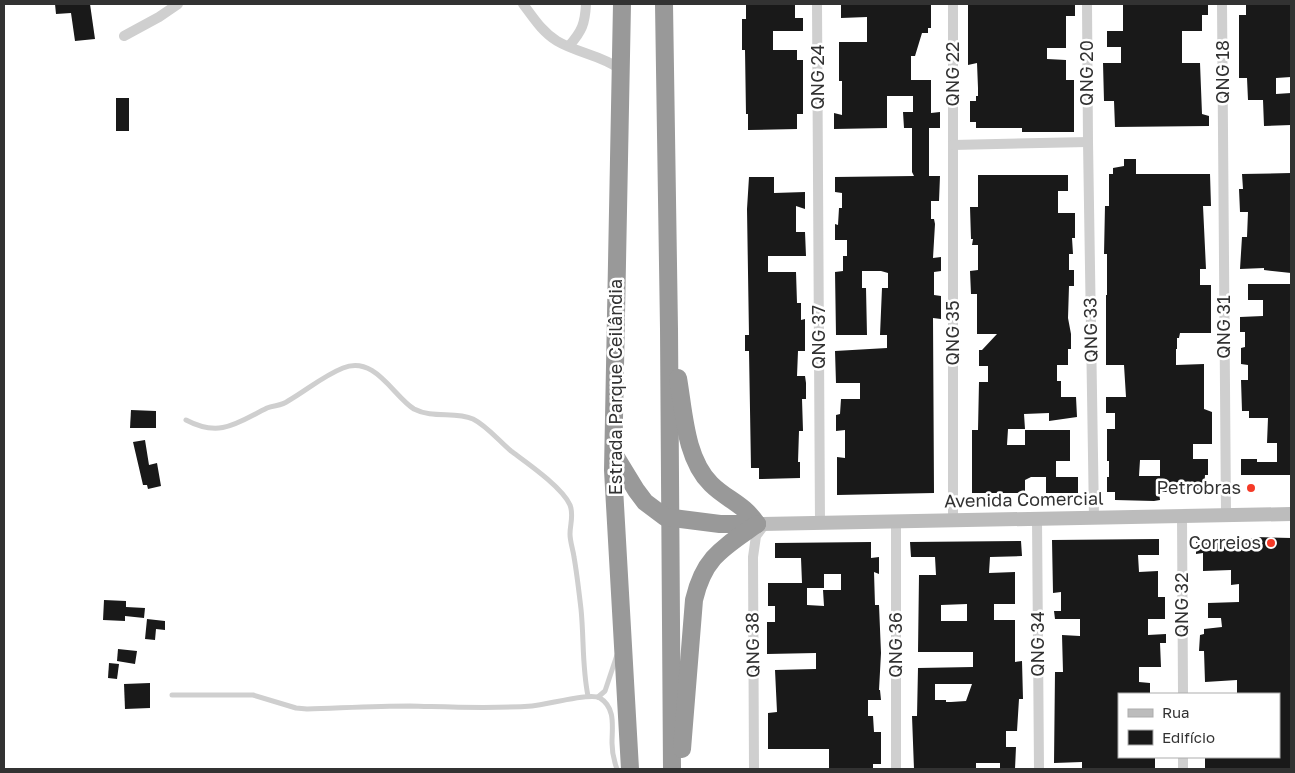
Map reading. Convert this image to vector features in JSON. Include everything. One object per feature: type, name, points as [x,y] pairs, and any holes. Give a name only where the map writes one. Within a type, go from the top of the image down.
[{"type":"highway","name":"Estrada Parque Ceilândia","points":[[622,4],[614,454],[630,769]]},
{"type":"highway","points":[[664,4],[670,329],[672,769]]},
{"type":"highway","points":[[670,329],[689,436],[701,471],[710,483],[744,508],[761,524]]},
{"type":"highway","points":[[614,454],[636,490],[656,512],[671,519],[720,524],[761,524]]},
{"type":"highway","points":[[680,769],[694,600],[698,583],[705,568],[714,557],[729,544],[761,524]]},
{"type":"main road","name":"Avenida Comercial","points":[[761,524],[1291,514]]},
{"type":"street","points":[[124,36],[178,4]]},
{"type":"street","points":[[523,4],[541,29],[557,41],[604,58],[620,69]]},
{"type":"street","points":[[568,46],[579,34],[583,26],[586,4]]},
{"type":"street","name":"QNG 24","points":[[817,4],[818,151]]},
{"type":"street","name":"QNG 22","points":[[953,4],[953,145]]},
{"type":"street","name":"QNG 20","points":[[1087,4],[1088,142]]},
{"type":"street","name":"QNG 18","points":[[1222,4],[1223,140]]},
{"type":"street","name":"QNG 31","points":[[1223,140],[1226,515]]},
{"type":"street","points":[[953,145],[1088,142]]},
{"type":"street","name":"QNG 33","points":[[1088,142],[1094,518]]},
{"type":"street","name":"QNG 35","points":[[953,145],[953,520]]},
{"type":"street","name":"QNG 37","points":[[818,151],[820,523]]},
{"type":"street","name":"QNG 32","points":[[1182,516],[1183,693]]},
{"type":"street","name":"QNG 34","points":[[1037,519],[1039,769]]},
{"type":"street","name":"QNG 36","points":[[896,521],[896,769]]},
{"type":"street","name":"QNG 38","points":[[754,769],[753,557],[756,536],[761,524]]},
{"type":"lane","points":[[186,420],[203,428],[224,427],[236,424],[268,408],[288,402],[311,386],[340,370],[350,366],[358,366],[372,370],[413,408],[420,412],[462,416],[478,422],[538,472],[570,504],[572,515],[570,536],[578,580],[584,670],[588,696]]},
{"type":"lane","points":[[598,697],[604,691],[616,658],[623,646]]},
{"type":"lane","points":[[172,695],[253,695],[296,708],[307,709],[410,706],[510,707],[546,705],[588,696],[598,697],[607,705],[612,714],[613,752],[617,769]]},
{"type":"building","points":[[55,4],[90,4],[95,39],[75,41],[71,13],[56,14]]},
{"type":"building","points":[[746,4],[795,4],[795,18],[803,18],[803,31],[773,31],[773,50],[797,50],[797,60],[803,60],[803,114],[797,114],[797,129],[748,130],[745,50],[742,50],[742,19],[746,19]]},
{"type":"building","points":[[841,4],[931,4],[931,28],[928,28],[928,33],[922,33],[915,56],[911,56],[911,80],[931,80],[931,113],[940,112],[940,128],[929,128],[929,176],[940,176],[939,201],[931,201],[931,219],[934,219],[935,224],[933,258],[941,257],[941,271],[934,272],[934,295],[941,296],[941,319],[933,318],[934,493],[837,495],[837,457],[845,458],[845,430],[836,431],[836,415],[840,414],[841,399],[860,399],[860,383],[836,383],[835,351],[887,348],[887,335],[880,335],[882,288],[888,288],[888,273],[862,271],[862,288],[866,288],[867,335],[836,335],[835,272],[843,271],[843,256],[847,256],[847,240],[835,240],[835,224],[838,225],[839,208],[842,208],[842,193],[835,192],[835,177],[914,176],[912,172],[912,128],[904,128],[903,112],[913,112],[913,96],[887,96],[887,128],[834,129],[834,113],[842,115],[842,81],[839,81],[839,42],[867,42],[867,17],[841,18]]},
{"type":"building","points":[[968,4],[1075,4],[1075,16],[1066,16],[1066,48],[1047,48],[1047,59],[1066,60],[1066,80],[1074,80],[1074,132],[1022,132],[1022,128],[976,128],[976,122],[970,122],[970,101],[976,101],[978,88],[977,63],[968,65]]},
{"type":"building","points":[[1123,4],[1208,4],[1208,15],[1202,15],[1202,31],[1182,31],[1182,63],[1200,63],[1202,114],[1209,116],[1209,126],[1115,127],[1114,101],[1104,101],[1103,63],[1121,63],[1121,47],[1107,47],[1107,31],[1123,31]]},
{"type":"building","points":[[1246,4],[1291,4],[1291,77],[1276,78],[1276,94],[1291,93],[1291,125],[1264,126],[1263,100],[1248,100],[1247,78],[1239,78],[1239,15],[1246,15]]},
{"type":"building","points":[[116,98],[129,98],[129,131],[116,131]]},
{"type":"building","points":[[1124,159],[1136,159],[1136,174],[1210,174],[1211,206],[1203,206],[1206,269],[1200,269],[1200,285],[1211,285],[1211,333],[1180,333],[1179,338],[1177,338],[1176,349],[1176,365],[1204,364],[1204,409],[1212,412],[1212,444],[1193,444],[1193,459],[1208,459],[1208,475],[1205,475],[1204,491],[1193,492],[1193,489],[1167,489],[1167,492],[1159,492],[1160,500],[1154,501],[1115,500],[1115,492],[1107,492],[1109,461],[1107,461],[1107,429],[1115,429],[1115,413],[1106,413],[1106,397],[1126,397],[1124,365],[1106,365],[1107,254],[1104,254],[1105,206],[1109,206],[1109,174],[1113,174],[1113,168],[1124,166]],"holes":[[[1140,460],[1160,460],[1160,476],[1139,476]]]},
{"type":"building","points":[[1291,173],[1291,273],[1264,270],[1264,268],[1240,269],[1242,237],[1247,237],[1248,212],[1240,212],[1239,189],[1243,189],[1242,174]]},
{"type":"building","points":[[978,175],[1068,175],[1068,191],[1058,191],[1058,213],[1075,213],[1075,238],[1072,238],[1073,254],[1069,254],[1069,270],[1074,270],[1074,286],[1069,286],[1068,318],[1071,349],[1068,349],[1068,365],[1057,365],[1057,381],[1061,381],[1061,397],[1076,397],[1077,417],[1049,421],[1049,413],[1024,414],[1025,429],[1008,429],[1007,445],[1025,445],[1025,430],[1070,430],[1070,461],[1056,461],[1056,477],[1078,477],[1078,493],[1046,493],[1046,477],[1031,477],[1025,480],[1025,493],[972,493],[972,430],[978,430],[979,382],[988,382],[988,366],[979,366],[979,350],[982,350],[997,334],[977,334],[977,294],[971,294],[970,271],[978,270],[978,245],[972,245],[970,207],[978,207]]},
{"type":"building","points":[[749,177],[774,177],[774,193],[805,192],[805,209],[796,206],[796,232],[805,232],[806,256],[768,256],[768,272],[796,272],[797,303],[801,303],[801,320],[805,319],[805,351],[798,351],[797,376],[805,376],[806,383],[806,399],[802,399],[803,431],[799,431],[798,462],[800,462],[800,478],[759,479],[759,468],[751,468],[749,351],[745,351],[745,335],[749,335],[747,209]]},
{"type":"building","points":[[1248,284],[1291,284],[1291,475],[1241,475],[1241,459],[1257,459],[1257,462],[1277,462],[1277,443],[1267,443],[1268,418],[1249,418],[1249,411],[1242,411],[1241,380],[1248,380],[1248,365],[1241,364],[1241,348],[1245,347],[1245,332],[1240,332],[1240,317],[1263,316],[1263,300],[1248,300]]},
{"type":"building","points":[[131,410],[156,411],[156,428],[130,428]]},
{"type":"building","points":[[145,440],[149,465],[157,463],[161,486],[148,489],[147,485],[143,485],[133,442]]},
{"type":"building","points":[[1291,538],[1291,769],[1205,769],[1205,758],[1280,758],[1280,693],[1237,693],[1237,680],[1205,682],[1204,651],[1199,651],[1200,635],[1204,634],[1204,629],[1222,627],[1221,618],[1208,618],[1208,603],[1239,602],[1239,584],[1231,585],[1231,570],[1203,571],[1203,553],[1196,554],[1196,539]]},
{"type":"building","points":[[1159,539],[1159,555],[1138,555],[1139,572],[1158,571],[1158,597],[1165,597],[1165,619],[1148,619],[1148,635],[1166,634],[1166,643],[1160,643],[1161,667],[1139,667],[1139,682],[1150,683],[1150,693],[1118,693],[1118,758],[1155,758],[1155,769],[1082,769],[1082,762],[1054,763],[1055,672],[1063,672],[1062,635],[1080,636],[1080,619],[1055,619],[1054,611],[1061,611],[1061,592],[1053,593],[1052,540]]},
{"type":"building","points":[[1021,541],[1022,556],[990,557],[989,573],[1015,572],[1015,604],[994,604],[994,620],[1015,620],[1015,662],[1022,661],[1023,699],[1019,699],[1017,731],[1006,731],[1006,747],[1016,747],[1015,769],[1000,769],[1000,763],[976,763],[976,769],[914,769],[912,716],[917,716],[918,668],[973,667],[973,652],[918,652],[919,575],[936,575],[935,557],[911,557],[910,542]],"holes":[[[967,604],[967,621],[941,621],[941,605]],[[935,684],[972,684],[966,701],[951,702],[935,700]]]},
{"type":"building","points":[[871,542],[871,558],[879,557],[879,574],[874,572],[875,605],[879,605],[881,653],[879,690],[881,700],[868,700],[868,716],[873,716],[874,732],[881,732],[881,764],[873,764],[873,769],[829,769],[829,749],[768,749],[768,713],[777,712],[775,670],[816,669],[816,653],[767,654],[767,622],[775,622],[775,606],[768,606],[768,583],[802,583],[801,558],[775,558],[775,543]],"holes":[[[824,574],[841,574],[841,590],[823,590],[824,606],[807,605],[807,588],[824,588]]]},
{"type":"building","points":[[104,600],[126,601],[126,607],[145,608],[144,618],[125,616],[125,621],[103,620]]},
{"type":"building","points":[[147,619],[165,621],[165,630],[156,629],[155,640],[145,639]]},
{"type":"building","points":[[118,649],[137,651],[135,664],[117,661]]},
{"type":"building","points":[[109,663],[119,664],[117,679],[108,678]]},
{"type":"building","points":[[150,683],[150,708],[125,709],[124,684]]},
{"type":"place","name":"Petrobras","points":[[1251,488]]},
{"type":"place","name":"Correios","points":[[1271,543]]}]
